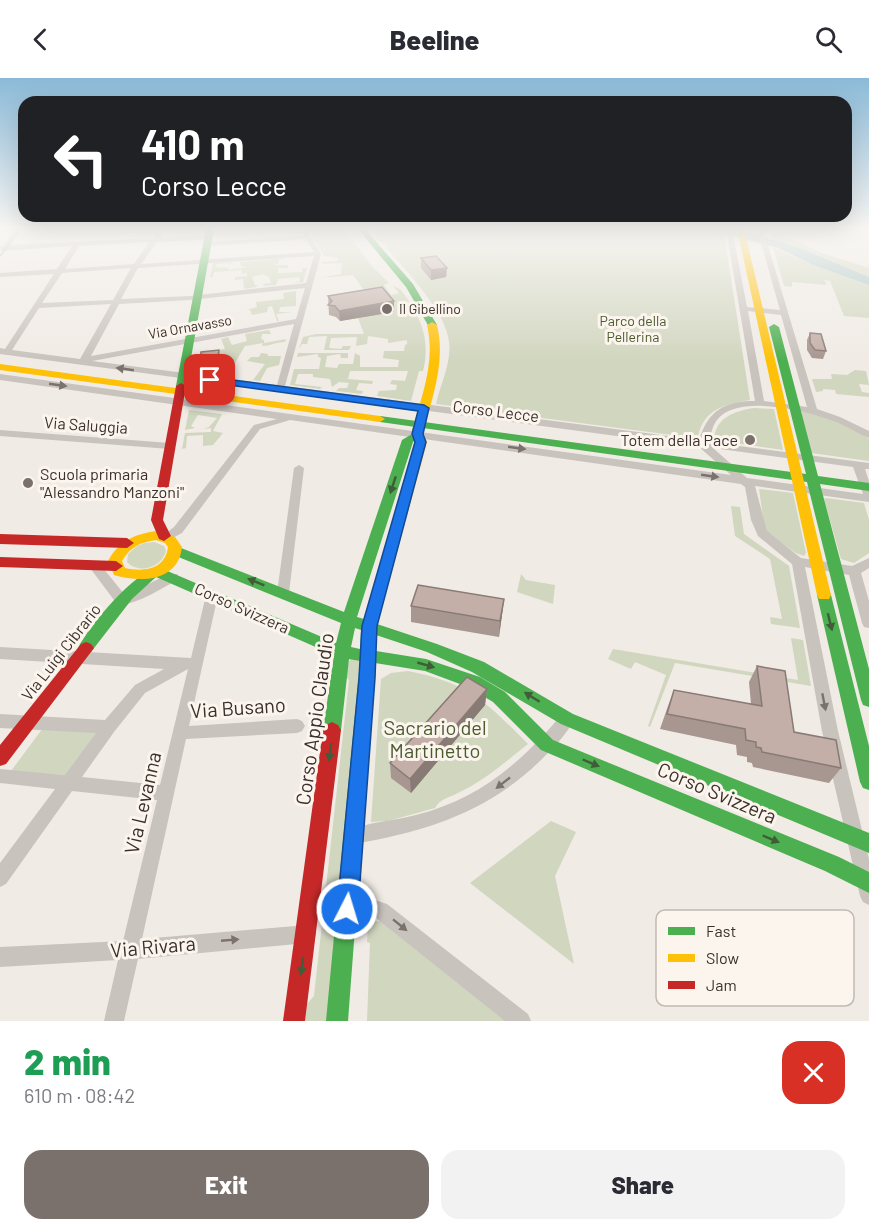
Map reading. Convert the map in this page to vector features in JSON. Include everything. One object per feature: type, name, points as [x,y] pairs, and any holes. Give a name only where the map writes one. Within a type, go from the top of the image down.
[{"type":"street","points":[[0,274],[20,273]]},
{"type":"street","points":[[2,355],[59,273]]},
{"type":"street","points":[[84,361],[132,273]]},
{"type":"street","points":[[0,562],[94,565],[120,570],[133,576],[154,573],[171,562],[176,551],[174,543],[162,530],[170,446],[202,273]]},
{"type":"street","points":[[280,389],[312,273]]},
{"type":"street","name":"Corso Appio Claudio","points":[[337,1021],[369,655],[369,626],[420,442],[420,421],[438,356],[434,327],[422,304],[397,273]]},
{"type":"street","points":[[746,273],[743,308],[760,403]]},
{"type":"street","points":[[755,273],[786,406],[794,472],[869,782]]},
{"type":"street","points":[[764,273],[785,313],[812,409]]},
{"type":"street","points":[[37,306],[197,297],[308,285]]},
{"type":"street","points":[[743,308],[785,313]]},
{"type":"street","name":"Via Ornavasso","points":[[84,361],[298,321]]},
{"type":"street","points":[[751,343],[795,348]]},
{"type":"street","name":"Corso Lecce","points":[[2,355],[84,361],[181,389],[242,411],[286,416],[420,421],[703,445],[794,472]]},
{"type":"street","name":"Corso Lecce","points":[[2,355],[268,403],[716,456],[810,474]]},
{"type":"street","name":"Corso Lecce","points":[[0,367],[420,421],[729,467],[810,474]]},
{"type":"street","name":"Corso Lecce","points":[[0,377],[181,389],[280,389],[420,421],[746,481],[794,472]]},
{"type":"street","points":[[0,539],[127,543],[162,530],[174,534],[256,427],[286,416],[282,410],[268,403]]},
{"type":"street","points":[[869,435],[843,420],[812,409],[760,403],[731,408],[716,415],[708,427],[703,445],[746,481],[750,486],[762,533],[798,562],[854,571],[869,562]]},
{"type":"street","points":[[786,406],[810,474],[869,700]]},
{"type":"street","points":[[242,411],[256,427]]},
{"type":"street","name":"Corso Appio Claudio","points":[[294,1021],[342,652],[349,620],[408,440],[420,421]]},
{"type":"street","name":"Via Saluggia","points":[[0,433],[170,446]]},
{"type":"street","name":"Corso Svizzera","points":[[283,593],[299,468]]},
{"type":"street","points":[[810,474],[866,482]]},
{"type":"street","points":[[810,474],[866,482]]},
{"type":"street","points":[[124,598],[117,555],[127,543]]},
{"type":"street","name":"Corso Svizzera","points":[[176,551],[349,620],[432,648],[478,667],[567,718],[862,840]]},
{"type":"street","points":[[798,562],[830,731],[862,840],[868,887]]},
{"type":"street","points":[[94,565],[124,598]]},
{"type":"street","points":[[854,571],[869,623]]},
{"type":"street","name":"Corso Svizzera","points":[[154,573],[173,577],[342,652],[426,664],[474,682],[499,697],[547,745],[832,864],[868,887]]},
{"type":"street","name":"Via Luigi Cibrario","points":[[0,758],[124,598],[154,573]]},
{"type":"street","points":[[124,598],[173,577]]},
{"type":"street","name":"Via Levanna","points":[[114,1021],[182,733],[190,664],[212,595]]},
{"type":"street","points":[[0,653],[190,664]]},
{"type":"street","points":[[0,878],[7,858],[140,689],[190,664]]},
{"type":"street","points":[[354,836],[420,823],[471,804],[491,792],[547,745],[567,718]]},
{"type":"street","points":[[0,721],[109,727]]},
{"type":"street","name":"Via Busano","points":[[182,733],[297,726]]},
{"type":"street","points":[[0,776],[167,793]]},
{"type":"street","points":[[347,909],[369,907],[381,910],[521,1021]]},
{"type":"street","name":"Via Rivara","points":[[0,957],[130,950],[307,934]]},
{"type":"green space","points":[[247,273],[306,273],[303,282],[293,283],[300,281],[299,277],[278,279],[276,285],[264,286],[263,284],[271,283],[269,277],[263,274],[252,277],[255,285],[258,285],[256,287],[244,289],[243,279],[235,280],[235,277],[247,276]]},
{"type":"green space","points":[[379,273],[389,283],[384,285],[391,295],[399,293],[393,286],[398,288],[413,307],[424,333],[426,351],[423,371],[419,371],[411,401],[377,396],[379,391],[396,390],[397,385],[390,384],[392,380],[405,381],[408,371],[350,371],[348,379],[373,381],[372,384],[359,383],[356,390],[363,391],[362,394],[336,391],[339,388],[347,388],[349,383],[339,382],[332,387],[330,379],[313,377],[313,374],[298,374],[295,384],[322,387],[320,389],[290,385],[294,369],[319,369],[321,358],[318,354],[297,357],[298,353],[348,353],[348,358],[341,358],[340,354],[327,356],[325,367],[337,368],[339,364],[353,364],[355,353],[360,356],[360,367],[398,367],[399,360],[383,358],[384,351],[404,351],[407,340],[388,343],[388,339],[368,336],[367,344],[356,346],[357,337],[331,338],[329,348],[341,349],[343,346],[351,346],[349,350],[324,350],[327,336],[309,337],[307,344],[302,344],[299,349],[303,337],[316,334],[364,334],[358,318],[394,312],[363,289],[353,275],[318,278],[341,274]]},
{"type":"green space","name":"Parco della Pellerina","points":[[409,273],[730,273],[750,400],[717,409],[705,420],[698,437],[695,438],[436,404],[449,357],[449,341],[438,313]]},
{"type":"green space","points":[[780,273],[835,273],[869,285],[869,318],[844,316],[830,281],[824,280],[827,285],[792,282],[792,287],[784,286]]},
{"type":"green space","points":[[296,291],[296,306],[280,307],[279,312],[292,312],[276,314],[279,321],[277,321],[272,306],[268,307],[267,312],[252,315],[250,310],[247,310],[257,307],[256,302],[284,299],[283,293]]},
{"type":"green space","points":[[269,330],[271,334],[262,334],[261,339],[264,343],[286,339],[285,342],[265,346],[262,346],[263,343],[245,346],[232,368],[232,377],[202,373],[207,371],[212,351],[225,349],[221,339],[228,337],[232,345],[247,341],[245,334]]},
{"type":"green space","points":[[261,353],[268,354],[268,356],[281,356],[279,365],[267,368],[260,381],[253,380],[265,364],[247,361],[251,357],[259,357]]},
{"type":"green space","points":[[855,370],[866,371],[869,385],[859,384],[862,392],[869,393],[869,397],[836,394],[835,390],[823,389],[823,391],[816,392],[812,379],[832,379],[831,374],[847,375]]},
{"type":"green space","points":[[754,408],[774,409],[783,450],[714,440],[718,426],[727,417],[739,411]]},
{"type":"green space","points":[[189,410],[222,414],[213,431],[223,433],[213,445],[203,446],[203,435],[187,436],[186,448],[182,449],[185,433],[211,432],[211,428],[203,429],[209,427],[217,418],[198,415],[191,426],[195,428],[185,430]]},
{"type":"green space","points":[[804,411],[838,421],[869,439],[869,461],[811,453],[801,413]]},
{"type":"green space","points":[[759,489],[793,493],[806,553],[804,556],[765,531]]},
{"type":"green space","points":[[824,499],[864,503],[869,520],[869,553],[854,563],[841,559]]},
{"type":"green space","points":[[731,506],[740,507],[744,534],[789,566],[800,628],[771,624],[770,617],[782,619],[770,559],[735,536]]},
{"type":"green space","points":[[154,542],[164,546],[166,551],[164,557],[150,567],[132,566],[127,562],[128,554],[137,546]]},
{"type":"green space","points":[[521,574],[526,580],[555,585],[553,604],[517,592]]},
{"type":"green space","points":[[791,638],[803,640],[811,686],[675,663],[650,727],[648,726],[666,675],[635,662],[631,669],[608,659],[613,649],[798,680]]},
{"type":"green space","points":[[350,659],[360,659],[329,1021],[305,1021],[307,1004],[314,996],[349,680],[345,676]]},
{"type":"green space","name":"Sacrario del Martinetto","points":[[408,671],[462,688],[488,706],[528,744],[486,777],[442,801],[435,808],[388,821],[371,822],[381,679],[391,673]]},
{"type":"green space","points":[[43,728],[99,730],[66,775],[11,771]]},
{"type":"green space","points":[[551,821],[576,832],[555,876],[574,964],[470,883]]},
{"type":"green space","points":[[381,921],[508,1021],[367,1021],[370,943],[367,942],[368,922]]},
{"type":"water","points":[[835,273],[859,273],[869,277],[869,285]]},
{"type":"building","points":[[382,287],[394,301],[339,311],[335,306],[328,305],[332,301],[328,296]]},
{"type":"building","points":[[810,333],[821,334],[826,351],[815,350],[810,343]]},
{"type":"building","points":[[219,350],[218,356],[227,358],[220,366],[199,365],[201,352]]},
{"type":"building","points":[[418,585],[504,599],[500,621],[411,606]]},
{"type":"building","points":[[757,666],[785,671],[794,732],[836,740],[841,768],[762,752],[761,748],[756,747],[756,742],[746,740],[745,729],[667,714],[674,690],[762,706]]},
{"type":"building","points":[[467,677],[487,689],[410,779],[390,763]]},
{"type":"traffic: fast","points":[[181,386],[202,273]]},
{"type":"traffic: fast","points":[[399,273],[410,286],[432,325]]},
{"type":"traffic: fast","points":[[774,327],[869,700]]},
{"type":"traffic: fast","points":[[380,419],[869,487]]},
{"type":"traffic: fast","points":[[332,730],[342,652],[349,620],[408,440],[417,434]]},
{"type":"traffic: fast","points":[[176,551],[349,620],[432,648],[478,667],[567,719],[869,843]]},
{"type":"traffic: fast","points":[[337,1021],[367,678],[369,626],[387,563]]},
{"type":"traffic: fast","points":[[158,572],[342,652],[426,665],[474,682],[499,697],[547,745],[832,864],[869,883]]},
{"type":"traffic: fast","points":[[86,648],[127,595],[150,575]]},
{"type":"traffic: fast","points":[[824,595],[869,782]]},
{"type":"traffic: slow","points":[[750,273],[824,595]]},
{"type":"traffic: slow","points":[[387,563],[421,442],[417,434],[435,366],[435,339],[432,325]]},
{"type":"traffic: slow","points":[[0,367],[380,419]]},
{"type":"traffic: slow","points":[[157,535],[170,540],[175,547],[170,564],[163,569],[146,574],[136,575],[119,571],[115,561],[127,545],[137,539],[157,535]]},
{"type":"traffic: jam","points":[[164,536],[157,520],[181,386]]},
{"type":"traffic: jam","points":[[0,539],[127,543]]},
{"type":"traffic: jam","points":[[0,562],[116,566]]},
{"type":"traffic: jam","points":[[0,758],[86,648]]},
{"type":"traffic: jam","points":[[294,1021],[332,730]]},
{"type":"place","name":"Il Gibellino","points":[[387,309]]},
{"type":"place","name":"Totem della Pace","points":[[750,440]]},
{"type":"place","name":"Scuola primaria \"Alessandro Manzoni\"","points":[[28,483]]},
{"type":"route","points":[[210,380],[424,408],[417,434],[420,442],[369,626],[369,655],[347,909]]}]
